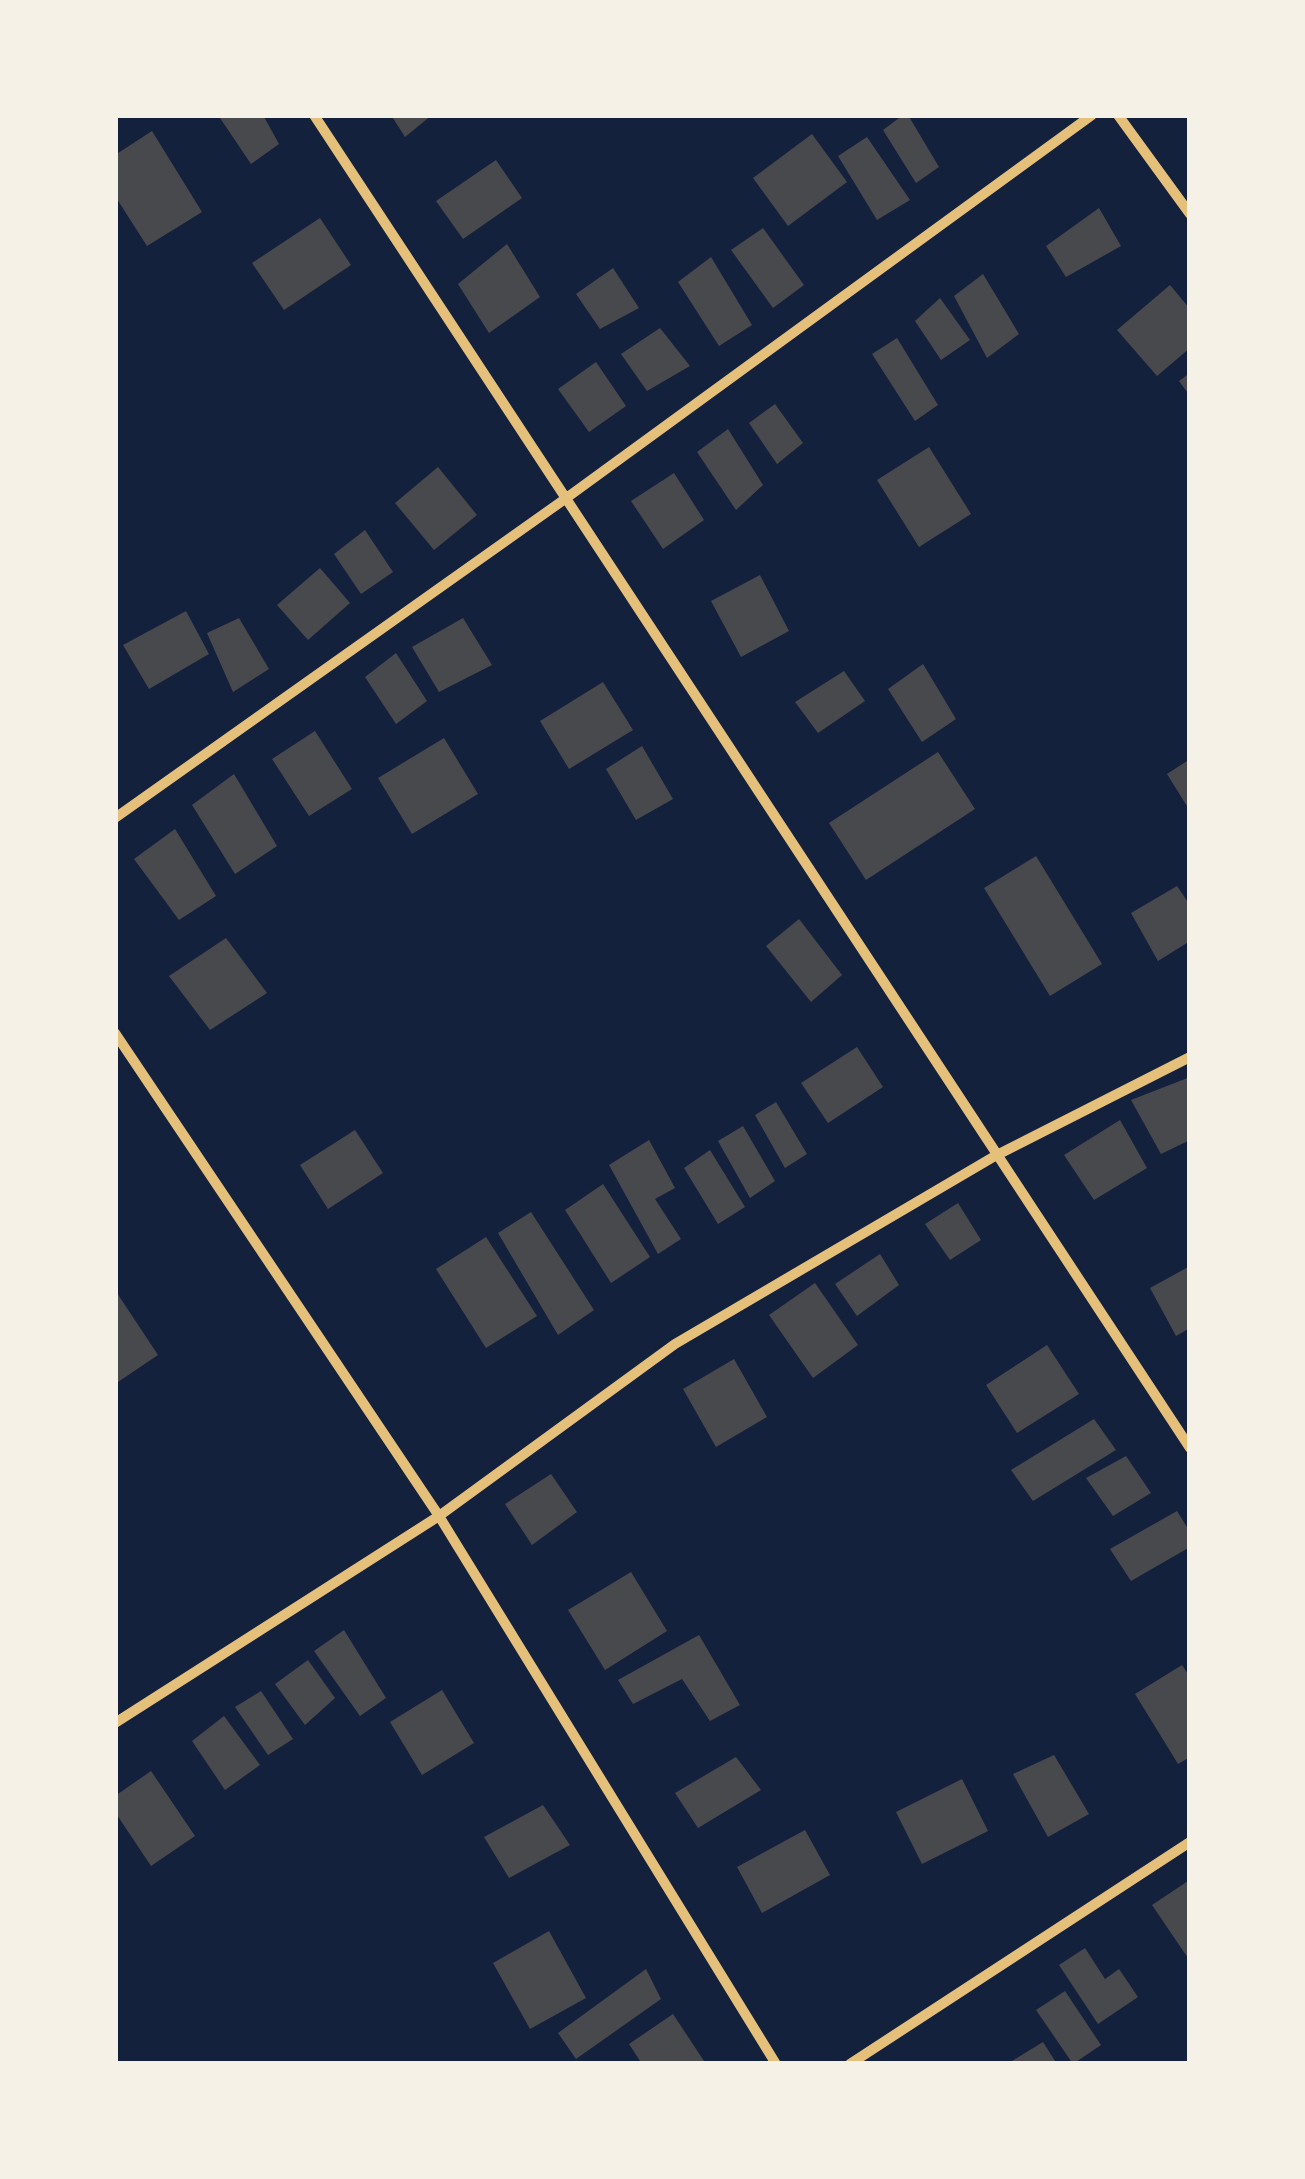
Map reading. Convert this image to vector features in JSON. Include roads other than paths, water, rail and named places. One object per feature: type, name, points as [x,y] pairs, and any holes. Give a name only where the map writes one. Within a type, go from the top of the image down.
[{"type":"street","points":[[314,115],[1190,1448]]},
{"type":"street","points":[[115,818],[565,498],[1092,115]]},
{"type":"street","points":[[1118,115],[1190,214]]},
{"type":"street","points":[[115,1033],[439,1516],[776,2064]]},
{"type":"street","points":[[115,1722],[439,1516],[675,1344],[996,1156],[1190,1057]]},
{"type":"street","points":[[850,2064],[1190,1842]]}]
